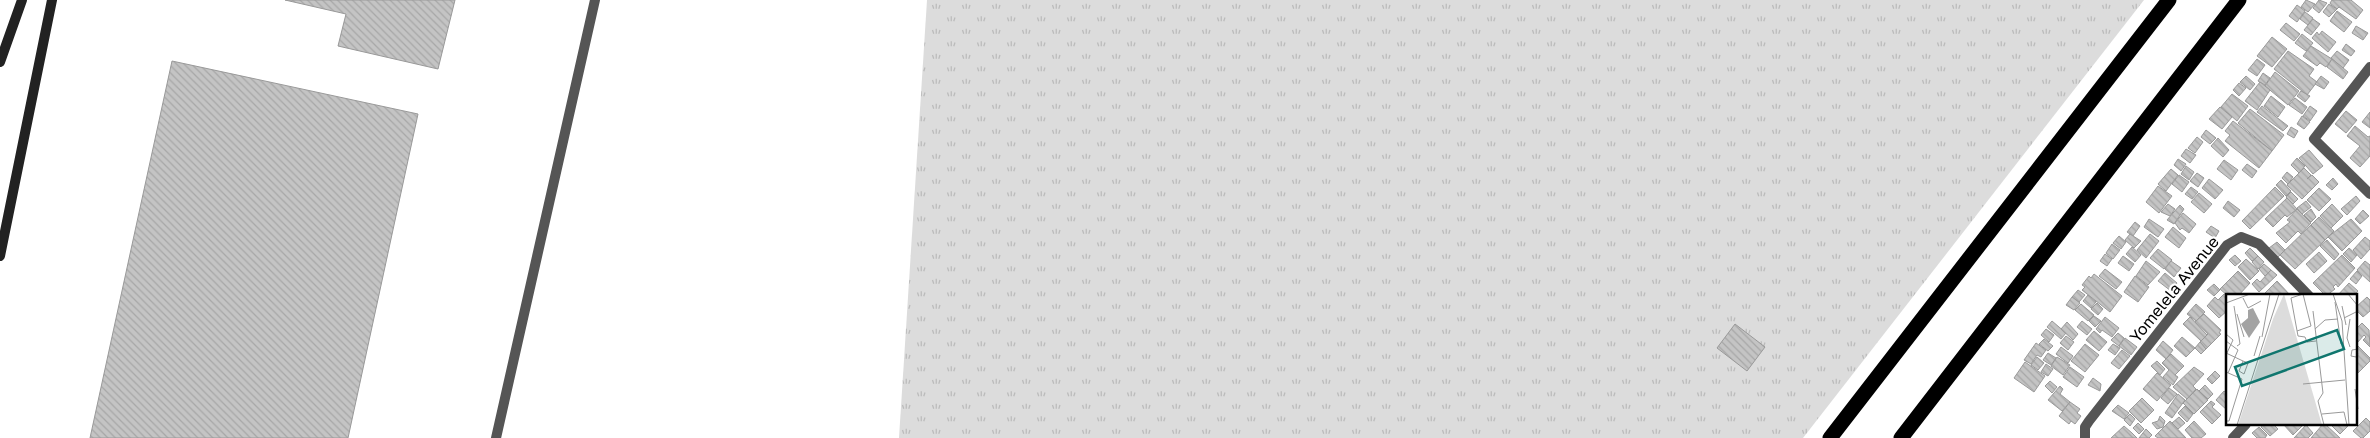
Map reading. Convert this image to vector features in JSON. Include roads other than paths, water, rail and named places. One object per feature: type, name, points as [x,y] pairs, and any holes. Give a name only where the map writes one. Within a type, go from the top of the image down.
[{"type":"highway","points":[[1830,438],[2169,0]]},
{"type":"highway","points":[[1900,438],[2239,0]]},
{"type":"main road","points":[[0,62],[22,0]]},
{"type":"main road","points":[[0,256],[52,0]]},
{"type":"street","points":[[496,438],[594,0]]},
{"type":"street","points":[[2370,67],[2314,139],[2370,194]]},
{"type":"street","name":"Yomelela Avenue","points":[[2085,438],[2085,427],[2089,421],[2227,245],[2233,240],[2241,237],[2259,244],[2307,294]]},
{"type":"street","points":[[2233,438],[2244,426]]}]
